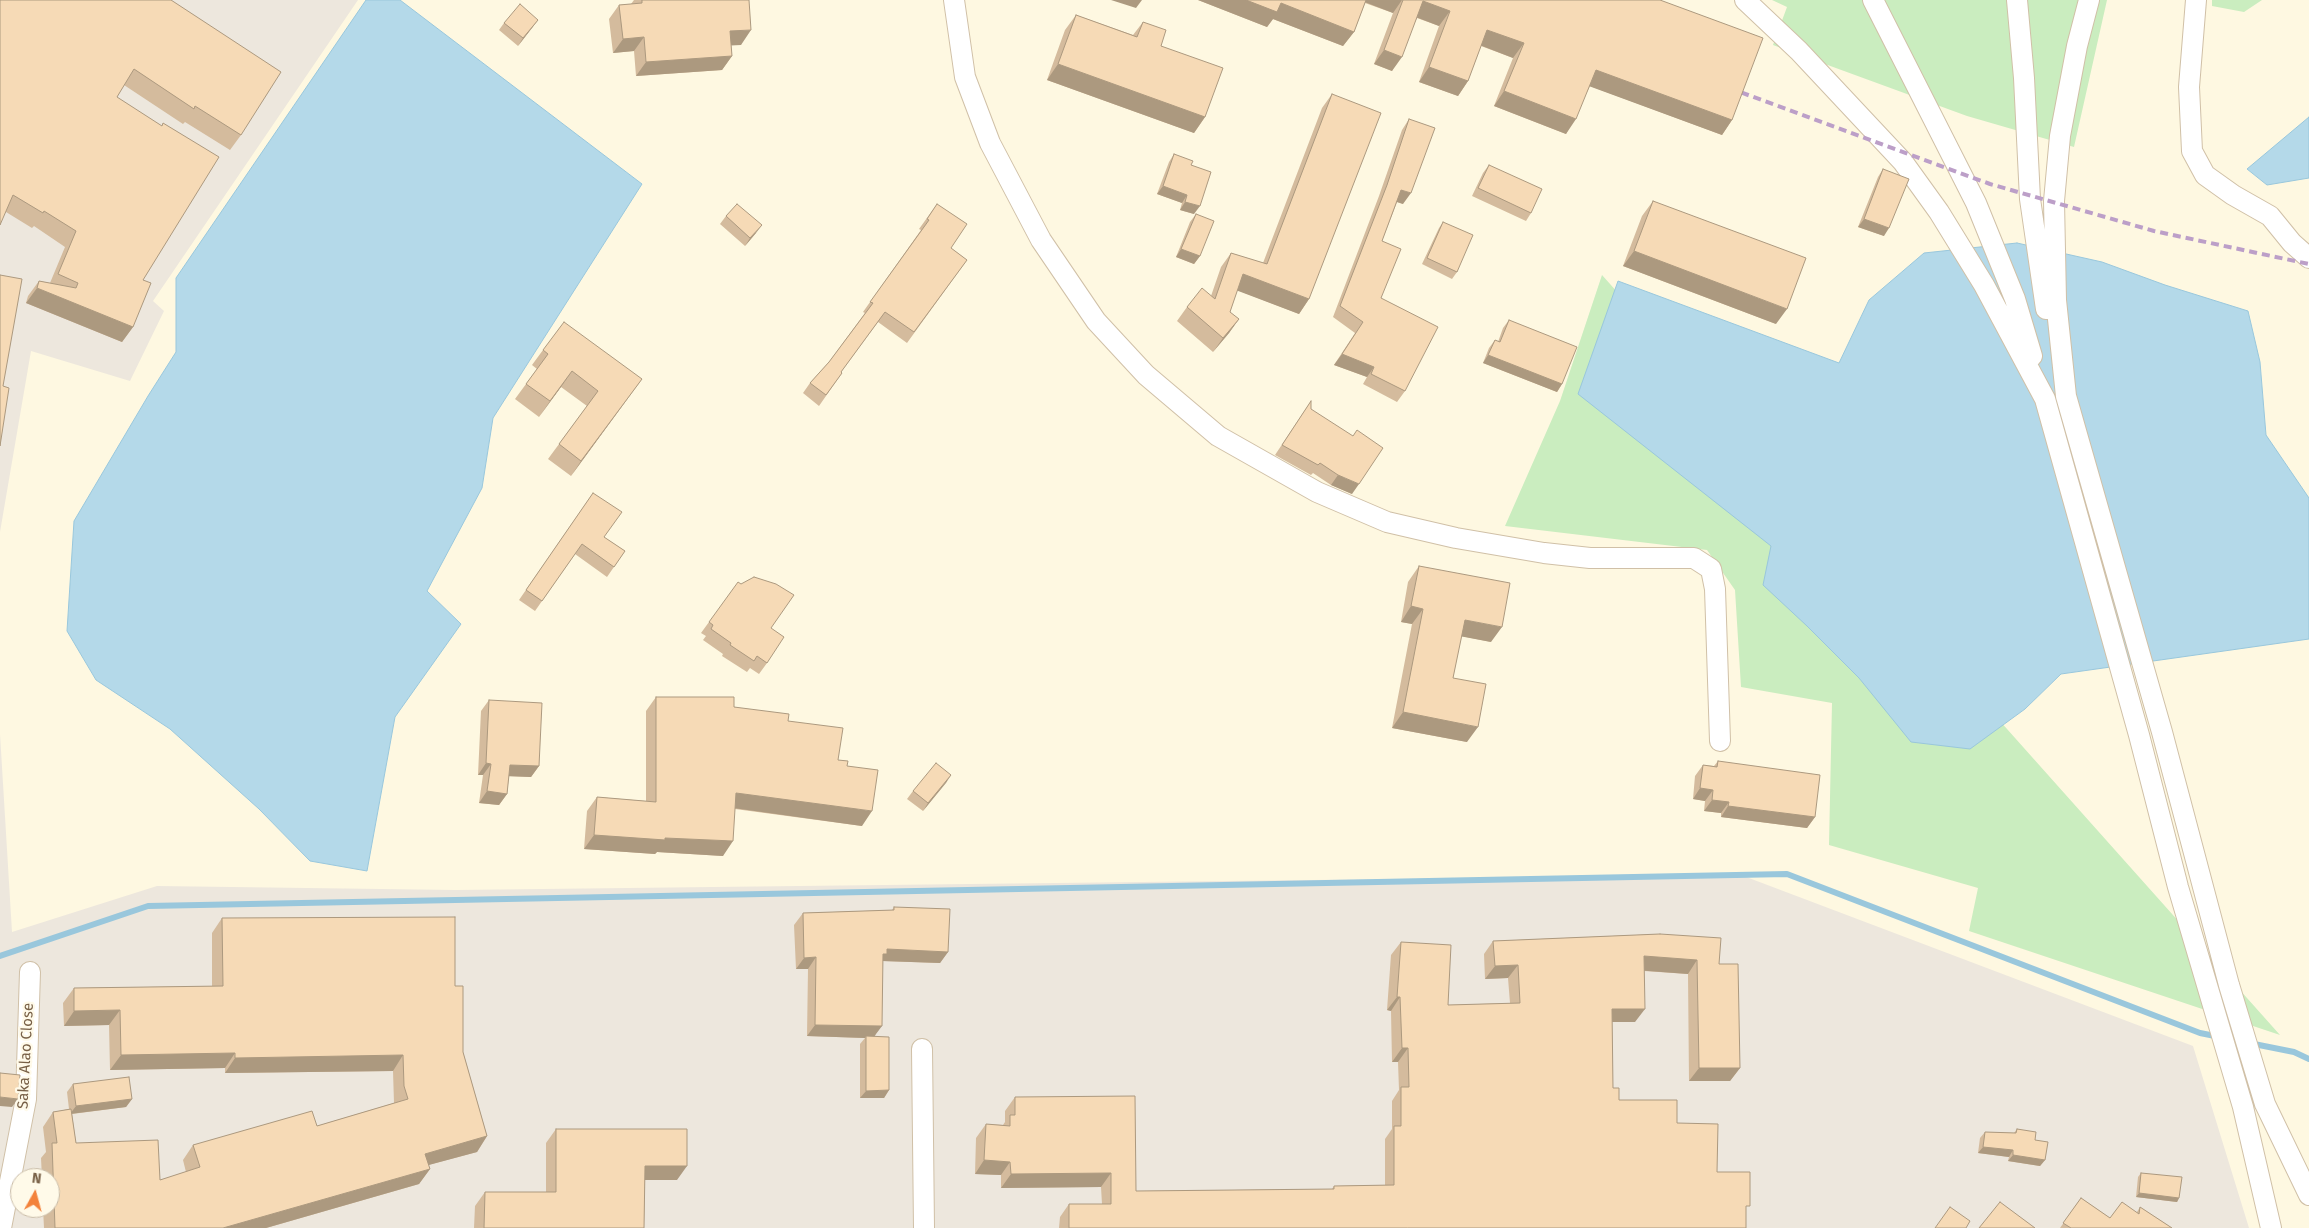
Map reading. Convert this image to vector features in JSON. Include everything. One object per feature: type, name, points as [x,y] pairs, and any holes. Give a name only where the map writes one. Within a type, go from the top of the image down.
[{"type":"street","points":[[954,0],[964,77],[990,143],[1042,240],[1085,305],[1096,321],[1146,375],[1218,436],[1317,492],[1387,522],[1456,538],[1553,554],[1590,558],[1694,558],[1711,569],[1715,589],[1720,741]]},
{"type":"street","points":[[1745,0],[1799,51],[1903,162],[1939,212],[1984,285],[2045,399]]},
{"type":"street","points":[[1874,0],[1976,202],[2015,299],[2045,399],[2139,735],[2178,887],[2243,1107],[2271,1228]]},
{"type":"street","points":[[2017,0],[2024,78],[2030,199],[2050,331],[2066,396],[2162,732],[2229,985],[2265,1104],[2309,1195]]},
{"type":"street","points":[[2066,396],[2056,300],[2054,201],[2060,136],[2077,46],[2089,0]]},
{"type":"street","points":[[2196,0],[2189,87],[2192,151],[2205,175],[2233,195],[2270,216],[2292,243],[2309,258]]},
{"type":"street","name":"Saka Alao Close","points":[[1,1228],[26,1099],[30,972]]},
{"type":"street","points":[[922,1049],[924,1228]]},
{"type":"shaded area","points":[[0,0],[358,0],[153,301],[164,311],[130,381],[31,351],[0,532]]},
{"type":"shaded area","points":[[0,734],[12,932],[157,886],[456,890],[1741,875],[2193,1046],[2249,1228],[0,1228]]},
{"type":"green space","points":[[1772,0],[2107,0],[2074,147],[1967,116],[1773,45],[1787,7]]},
{"type":"green space","points":[[2212,0],[2262,0],[2244,12],[2212,6]]},
{"type":"green space","points":[[1602,275],[2280,1035],[1969,931],[1978,888],[1829,845],[1832,703],[1741,687],[1735,590],[1707,550],[1505,526],[1560,401]]},
{"type":"water","points":[[366,0],[400,0],[642,184],[493,418],[482,488],[427,591],[461,624],[395,717],[367,871],[310,861],[259,809],[170,729],[96,680],[67,631],[74,521],[176,352],[176,278]]},
{"type":"water","points":[[2309,117],[2309,178],[2267,185],[2247,169]]},
{"type":"water","points":[[2017,243],[2102,262],[2165,285],[2248,311],[2260,362],[2266,435],[2309,498],[2309,639],[2061,674],[2025,709],[1970,749],[1911,742],[1859,678],[1763,585],[1771,546],[1578,394],[1618,281],[1839,363],[1869,300],[1924,253]]},
{"type":"building","points":[[0,0],[171,0],[281,72],[241,135],[195,106],[194,109],[134,69],[117,97],[162,126],[163,123],[219,157],[143,280],[151,283],[133,327],[37,288],[39,281],[76,288],[78,283],[58,274],[76,231],[13,195],[0,225]]},
{"type":"building","points":[[642,0],[749,0],[751,30],[730,31],[732,56],[646,62],[644,37],[623,39],[619,5],[642,3]]},
{"type":"building","points":[[1246,0],[1366,0],[1354,32],[1281,3],[1277,12]]},
{"type":"building","points":[[1403,0],[1660,0],[1763,38],[1732,120],[1596,70],[1576,119],[1504,91],[1524,43],[1487,30],[1468,81],[1429,67],[1450,11],[1423,1],[1402,57],[1384,50]]},
{"type":"building","points":[[520,4],[538,20],[523,38],[504,23]]},
{"type":"building","points":[[1076,15],[1137,37],[1143,22],[1166,30],[1161,46],[1223,68],[1205,117],[1058,64]]},
{"type":"building","points":[[1332,94],[1381,113],[1309,299],[1243,274],[1230,312],[1239,319],[1223,338],[1187,307],[1202,288],[1215,299],[1231,253],[1267,264]]},
{"type":"building","points":[[1409,119],[1435,128],[1411,193],[1401,190],[1382,241],[1401,249],[1381,298],[1438,327],[1405,391],[1371,374],[1374,367],[1342,354],[1363,322],[1340,306],[1387,185]]},
{"type":"building","points":[[1174,154],[1193,161],[1191,165],[1211,172],[1200,206],[1185,202],[1187,195],[1163,186]]},
{"type":"building","points":[[1489,165],[1542,189],[1531,213],[1478,188]]},
{"type":"building","points":[[1883,169],[1909,179],[1889,228],[1864,219]]},
{"type":"building","points":[[1653,201],[1806,258],[1787,309],[1634,251]]},
{"type":"building","points":[[737,204],[762,225],[750,238],[726,216]]},
{"type":"building","points":[[937,204],[967,224],[951,248],[967,260],[914,332],[885,312],[826,395],[810,383],[829,362],[873,303],[870,302],[929,220],[927,219]]},
{"type":"building","points":[[1196,214],[1214,221],[1200,256],[1181,249]]},
{"type":"building","points":[[1443,222],[1473,235],[1457,272],[1427,258]]},
{"type":"building","points":[[0,275],[22,279],[3,386],[9,388],[0,446]]},
{"type":"building","points":[[1509,320],[1577,347],[1562,384],[1488,355],[1495,340],[1500,342]]},
{"type":"building","points":[[564,322],[642,379],[581,461],[559,444],[598,391],[572,371],[550,401],[526,384],[548,354],[543,350]]},
{"type":"building","points":[[1311,401],[1311,409],[1353,436],[1357,430],[1383,448],[1359,484],[1338,475],[1320,463],[1318,465],[1282,445]]},
{"type":"building","points":[[593,493],[622,512],[604,537],[625,551],[614,567],[582,544],[542,601],[526,590]]},
{"type":"building","points":[[1419,566],[1510,583],[1502,627],[1465,620],[1453,678],[1486,684],[1478,727],[1403,712],[1423,609],[1411,606]]},
{"type":"building","points":[[754,577],[776,584],[794,595],[771,628],[784,637],[767,663],[757,656],[754,661],[730,645],[731,643],[711,629],[713,625],[709,622],[738,582],[741,584]]},
{"type":"building","points":[[656,697],[734,697],[734,707],[789,714],[788,721],[843,728],[838,760],[848,761],[847,766],[878,770],[872,811],[736,793],[733,841],[665,838],[665,840],[594,835],[597,797],[656,802]]},
{"type":"building","points":[[489,700],[542,703],[539,766],[510,765],[507,794],[487,791],[491,764],[486,763]]},
{"type":"building","points":[[1718,761],[1820,775],[1815,817],[1728,806],[1729,802],[1712,800],[1713,790],[1700,788],[1703,765],[1717,767]]},
{"type":"building","points":[[936,763],[951,775],[928,803],[913,791]]},
{"type":"building","points":[[894,907],[950,909],[948,952],[887,949],[887,954],[883,954],[882,1026],[815,1025],[816,957],[804,958],[803,913],[894,910]]},
{"type":"building","points":[[455,917],[455,986],[463,986],[463,1052],[487,1136],[425,1154],[430,1169],[223,1228],[55,1228],[55,1218],[60,1218],[60,1168],[53,1168],[52,1143],[57,1143],[53,1112],[71,1109],[76,1143],[158,1140],[160,1180],[200,1167],[193,1145],[312,1111],[317,1126],[408,1099],[404,1086],[403,1055],[235,1058],[235,1053],[121,1055],[120,1010],[74,1011],[74,988],[223,986],[222,918]]},
{"type":"building","points":[[1660,934],[1721,938],[1719,964],[1738,964],[1740,1068],[1699,1068],[1697,960],[1644,956],[1645,1009],[1612,1009],[1613,1088],[1619,1088],[1619,1100],[1677,1100],[1677,1123],[1718,1124],[1717,1172],[1750,1172],[1750,1206],[1746,1206],[1746,1228],[1069,1228],[1069,1204],[1111,1204],[1111,1173],[1011,1174],[1010,1162],[984,1160],[986,1124],[1010,1126],[1010,1115],[1015,1115],[1015,1097],[1135,1096],[1136,1191],[1334,1189],[1334,1186],[1394,1185],[1394,1126],[1401,1126],[1401,1087],[1409,1087],[1408,1048],[1402,1048],[1400,997],[1397,997],[1401,942],[1451,945],[1448,1005],[1520,1003],[1518,965],[1495,966],[1493,941]]},
{"type":"building","points":[[866,1036],[889,1037],[889,1090],[866,1091]]},
{"type":"building","points":[[0,1073],[20,1075],[18,1099],[0,1097]]},
{"type":"building","points":[[129,1077],[132,1099],[76,1106],[73,1084]]},
{"type":"building","points":[[556,1129],[687,1129],[687,1166],[645,1166],[644,1228],[484,1228],[485,1192],[556,1192]]},
{"type":"building","points":[[2017,1129],[2036,1132],[2035,1140],[2048,1142],[2045,1160],[2013,1155],[2013,1150],[1983,1147],[1985,1132],[2016,1133]]},
{"type":"building","points":[[2141,1173],[2182,1177],[2179,1198],[2139,1193]]},
{"type":"building","points":[[2081,1198],[2110,1218],[2122,1202],[2139,1214],[2140,1207],[2172,1228],[2071,1228],[2063,1223]]},
{"type":"building","points":[[2000,1202],[2035,1228],[1979,1228]]},
{"type":"building","points":[[1950,1207],[1970,1221],[1966,1228],[1935,1228]]},
{"type":"waterway","points":[[0,956],[148,906],[1787,874],[2200,1033],[2220,1037]]},
{"type":"waterway","points":[[2249,1043],[2294,1052],[2309,1059]]},
{"type":"railway","points":[[1729,88],[1990,184],[2154,231],[2309,264]]}]
